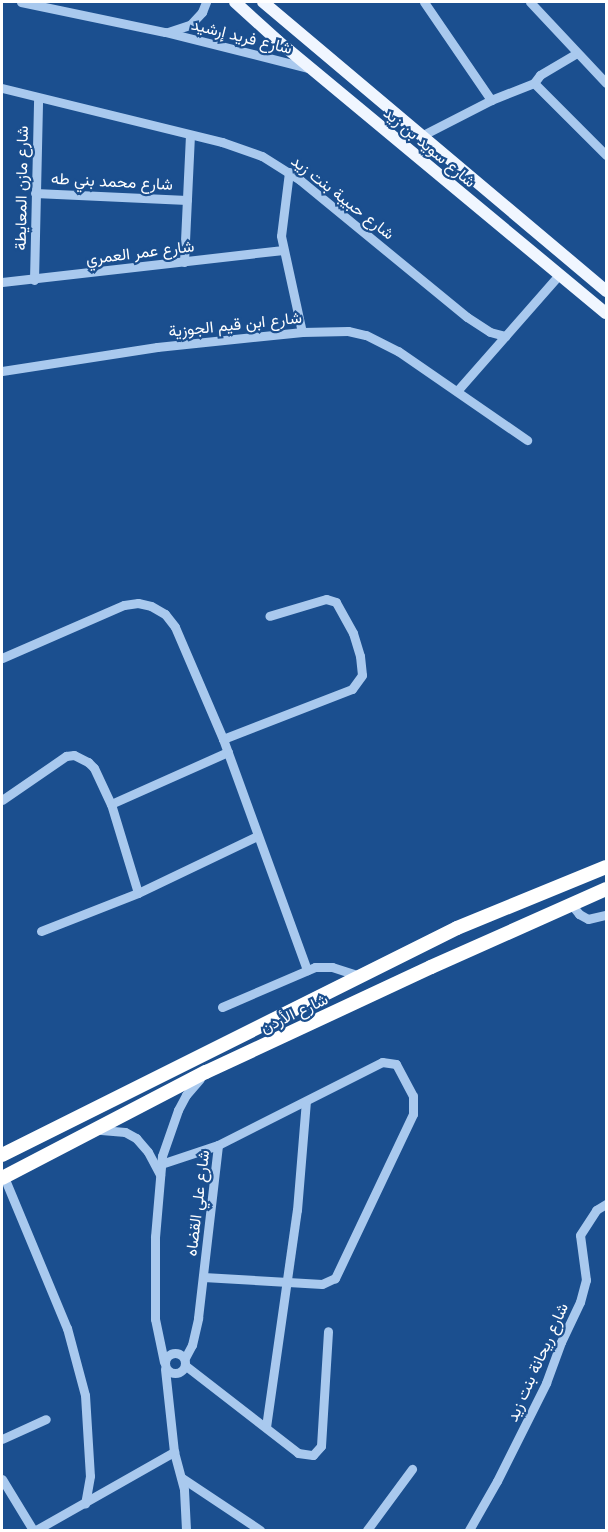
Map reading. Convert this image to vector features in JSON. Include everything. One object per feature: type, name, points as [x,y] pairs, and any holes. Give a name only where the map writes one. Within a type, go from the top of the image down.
[{"type":"highway","name":"شارع الأردن","points":[[2,1155],[457,928],[606,867]]},
{"type":"highway","name":"شارع الأردن","points":[[3,1177],[206,1072],[606,889]]},
{"type":"main road","name":"شارع سويد بن زيد","points":[[235,2],[311,69],[558,276],[606,313]]},
{"type":"main road","name":"شارع سويد بن زيد","points":[[262,2],[606,291]]},
{"type":"street","name":"شارع فريد إرشيد","points":[[21,2],[53,5],[311,69]]},
{"type":"street","name":"شارع فريد إرشيد","points":[[165,32],[190,25],[202,12],[206,2]]},
{"type":"street","points":[[424,2],[491,100]]},
{"type":"street","points":[[530,2],[606,83]]},
{"type":"street","points":[[421,136],[491,100],[534,83],[540,75],[577,53]]},
{"type":"street","points":[[534,83],[606,155]]},
{"type":"street","name":"شارع حبيبة بنت زيد","points":[[2,88],[252,151],[289,172],[467,317],[490,332],[505,336]]},
{"type":"street","name":"شارع مازن المعايطة","points":[[34,280],[38,98]]},
{"type":"street","points":[[184,262],[190,136]]},
{"type":"street","points":[[289,172],[283,210],[283,250],[302,332]]},
{"type":"street","name":"شارع محمد بني طه","points":[[35,193],[187,200]]},
{"type":"street","name":"شارع عمر العمري","points":[[2,282],[283,250]]},
{"type":"street","points":[[457,391],[558,276]]},
{"type":"street","name":"شارع ابن قيم الجوزية","points":[[2,371],[111,352],[302,332],[348,331],[366,335],[398,351],[527,440]]},
{"type":"street","points":[[223,739],[352,689],[362,675],[360,656],[353,633],[336,602],[326,599],[269,616]]},
{"type":"street","points":[[2,658],[124,605],[138,603],[151,606],[165,614],[176,627],[223,739],[307,970]]},
{"type":"street","points":[[111,804],[228,752]]},
{"type":"street","points":[[2,800],[66,756],[75,755],[94,768],[111,804],[138,893]]},
{"type":"street","points":[[41,931],[138,893],[257,836]]},
{"type":"street","points":[[571,904],[579,914],[588,919],[606,915]]},
{"type":"street","points":[[222,1006],[307,970],[323,966],[359,976]]},
{"type":"street","name":"شارع علي القضاه","points":[[185,1362],[195,1335],[204,1277],[218,1145],[382,1062],[391,1062],[400,1069],[413,1096],[414,1114],[338,1273],[331,1281],[322,1284],[286,1284]]},
{"type":"street","points":[[186,1530],[187,1516],[182,1478],[174,1452],[164,1365],[155,1319],[155,1237],[159,1168],[168,1136],[186,1095],[206,1072]]},
{"type":"street","points":[[266,1427],[271,1408],[297,1210],[306,1101]]},
{"type":"street","points":[[97,1130],[125,1132],[136,1138],[159,1168]]},
{"type":"street","points":[[159,1168],[218,1145]]},
{"type":"street","points":[[3,1177],[67,1328],[82,1385],[89,1444],[90,1476],[85,1504]]},
{"type":"street","name":"شارع ريحانة بنت زيد","points":[[469,1530],[498,1481],[546,1383],[561,1342],[580,1302],[586,1280],[580,1235],[597,1210],[606,1204]]},
{"type":"street","points":[[204,1277],[286,1284]]},
{"type":"street","points":[[164,1365],[175,1354],[298,1453],[313,1455],[321,1446],[328,1331]]},
{"type":"street","points":[[164,1365],[176,1373],[185,1362]]},
{"type":"street","points":[[2,1439],[46,1419]]},
{"type":"street","points":[[2,1479],[35,1530],[174,1452]]},
{"type":"street","points":[[367,1530],[412,1469]]},
{"type":"street","points":[[182,1478],[260,1530]]}]
